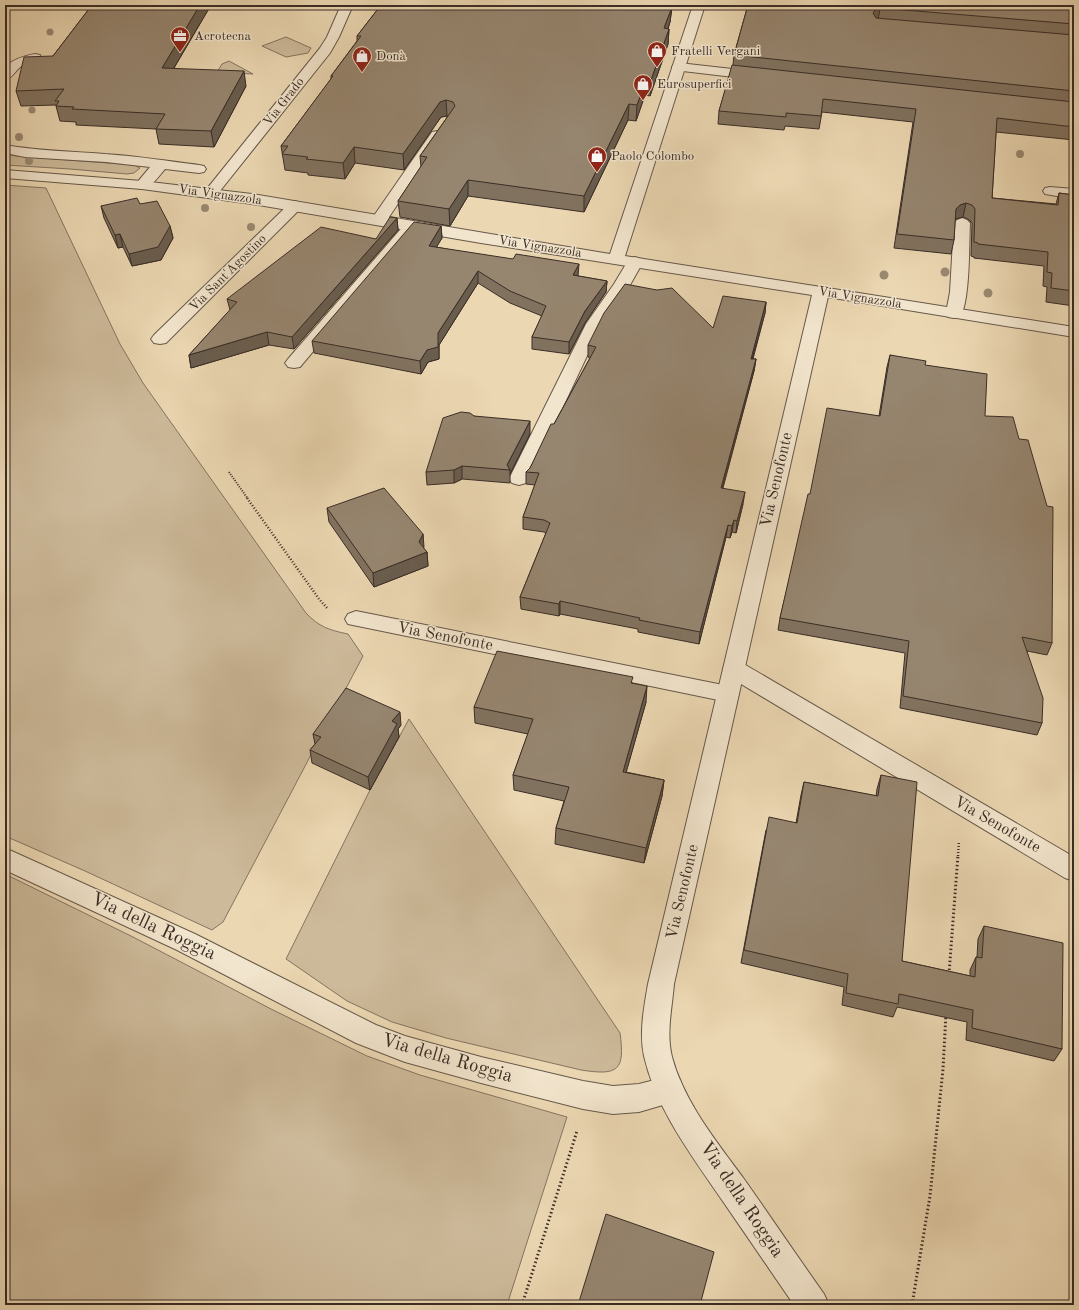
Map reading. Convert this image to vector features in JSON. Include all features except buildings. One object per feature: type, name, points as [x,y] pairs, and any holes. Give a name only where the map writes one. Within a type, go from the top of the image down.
[{"type":"street","name":"Via Grado","points":[[211,193],[325,50],[334,37],[347,5]]},
{"type":"street","points":[[616,259],[699,5]]},
{"type":"street","points":[[5,76],[17,62],[35,58]]},
{"type":"street","points":[[679,67],[774,78]]},
{"type":"street","points":[[379,220],[447,121]]},
{"type":"street","points":[[5,149],[25,153],[106,158],[199,169]]},
{"type":"street","points":[[142,185],[161,164]]},
{"type":"street","name":"Via Vignazzola","points":[[5,174],[142,185],[211,193],[1074,332]]},
{"type":"street","points":[[1050,191],[1074,194]]},
{"type":"street","name":"Via Sant'Agostino","points":[[160,339],[295,206]]},
{"type":"street","points":[[954,313],[958,292],[962,223]]},
{"type":"street","points":[[294,363],[411,226]]},
{"type":"street","points":[[519,479],[594,324],[622,285],[634,262]]},
{"type":"street","name":"Via Senofonte","points":[[670,1090],[663,1073],[656,1039],[658,1002],[821,292]]},
{"type":"street","name":"Via Senofonte","points":[[356,619],[728,694]]},
{"type":"street","name":"Via Senofonte","points":[[734,670],[1074,870]]},
{"type":"street","name":"Via della Roggia","points":[[5,858],[200,949],[366,1034],[405,1049],[441,1060],[588,1096],[613,1100],[639,1098],[670,1090],[704,1147],[813,1305]]},
{"type":"path","points":[[229,472],[319,599],[328,608],[356,619]]},
{"type":"path","points":[[948,982],[954,887],[963,805]]},
{"type":"path","points":[[912,1305],[930,1196],[943,1069],[947,1006]]},
{"type":"path","points":[[522,1305],[588,1096]]},
{"type":"shaded area","points":[[286,37],[311,48],[308,53],[286,57],[262,46]]},
{"type":"shaded area","points":[[229,61],[253,74],[217,72],[222,64]]},
{"type":"shaded area","points":[[5,154],[134,165],[140,168],[134,173],[127,174],[5,165]]},
{"type":"shaded area","points":[[5,185],[46,188],[120,344],[143,383],[306,613],[315,622],[325,627],[348,634],[363,656],[223,922],[212,930],[85,871],[5,836]]},
{"type":"shaded area","points":[[409,719],[620,1033],[621,1055],[620,1063],[617,1068],[604,1072],[581,1070],[446,1038],[392,1022],[347,1001],[286,959],[370,790]]},
{"type":"shaded area","points":[[5,874],[133,937],[273,1010],[367,1056],[420,1075],[567,1117],[507,1305],[5,1305]]},
{"type":"place","name":"Acrotecna","points":[[180,53]]},
{"type":"place","name":"Fratelli Vergani","points":[[657,68]]},
{"type":"place","name":"Donà","points":[[362,73]]},
{"type":"place","name":"Eurosuperfici","points":[[643,101]]},
{"type":"place","name":"Paolo Colombo","points":[[597,173]]}]
